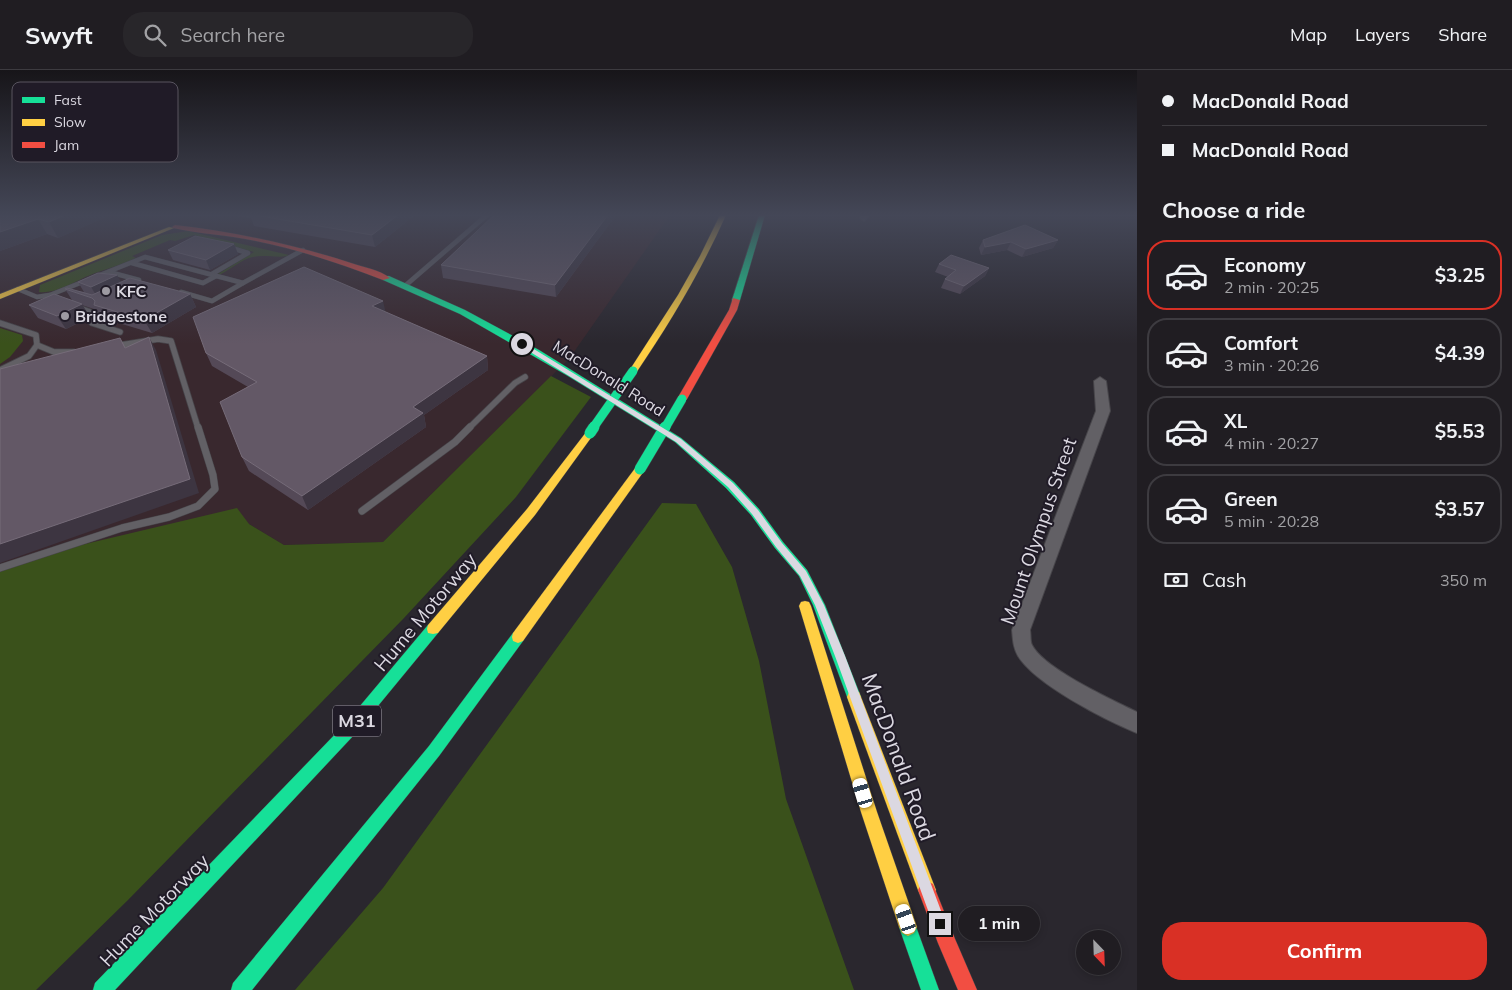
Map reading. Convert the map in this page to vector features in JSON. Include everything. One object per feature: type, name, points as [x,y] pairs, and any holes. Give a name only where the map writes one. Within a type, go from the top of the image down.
[{"type":"main road","name":"MacDonald Road","points":[[0,285],[67,258]]},
{"type":"main road","points":[[0,297],[98,258]]},
{"type":"main road","name":"MacDonald Road","points":[[330,258],[406,285],[493,326],[678,440],[730,485],[755,512],[779,545],[803,573],[819,605],[947,943],[968,990]]},
{"type":"main road","points":[[656,339],[666,302],[691,258]]},
{"type":"main road","name":"Hume Motorway","points":[[102,990],[350,730],[531,512],[590,433],[656,339],[704,258]]},
{"type":"main road","points":[[733,310],[749,258]]},
{"type":"main road","points":[[240,990],[434,751],[640,469],[733,310],[760,258]]},
{"type":"main road","name":"MacDonald Road","points":[[779,545],[792,576]]},
{"type":"main road","name":"MacDonald Road","points":[[801,598],[869,812],[930,990]]},
{"type":"street","name":"Mount Olympus Street","points":[[1100,382],[1103,411],[1021,630],[1024,649],[1032,660],[1066,684],[1137,724]]},
{"type":"lane","points":[[18,290],[37,297],[45,296],[143,258]]},
{"type":"lane","points":[[149,258],[243,283]]},
{"type":"lane","points":[[132,263],[203,283],[242,258]]},
{"type":"lane","points":[[178,291],[212,301],[289,258]]},
{"type":"lane","points":[[406,285],[437,258]]},
{"type":"lane","points":[[108,272],[144,282],[135,286]]},
{"type":"lane","points":[[45,296],[53,299]]},
{"type":"lane","points":[[69,304],[94,311],[98,315],[92,323],[120,332]]},
{"type":"lane","points":[[0,323],[36,335],[37,345],[29,356],[0,370]]},
{"type":"lane","points":[[0,568],[122,528],[169,517],[198,506],[215,489],[213,475],[171,341],[158,338],[104,348]]},
{"type":"lane","points":[[37,345],[54,352],[86,351]]},
{"type":"lane","points":[[362,511],[455,442],[515,383],[525,377]]},
{"type":"shaded area","points":[[0,258],[640,258],[569,359],[383,542],[284,545],[249,524],[0,570]]},
{"type":"green space","points":[[106,258],[136,258],[53,291],[39,292],[40,285]]},
{"type":"green space","points":[[244,258],[249,258],[221,274],[218,274]]},
{"type":"green space","points":[[0,328],[22,335],[23,341],[10,357],[0,364]]},
{"type":"green space","points":[[551,376],[591,397],[516,497],[404,618],[128,900],[36,990],[0,990],[0,570],[60,550],[237,508],[249,524],[284,545],[383,542]]},
{"type":"green space","points":[[662,503],[696,504],[732,567],[759,661],[786,799],[854,990],[295,990],[383,888]]},
{"type":"building","points":[[448,258],[575,258],[555,285],[441,265]]},
{"type":"building","points":[[947,258],[960,258],[989,268],[964,286],[945,279],[956,270],[939,264]]},
{"type":"building","points":[[304,267],[383,301],[372,306],[487,356],[413,407],[423,413],[302,496],[242,457],[220,402],[257,382],[206,353],[193,317]]},
{"type":"building","points":[[98,273],[117,275],[91,287],[78,282]]},
{"type":"building","points":[[130,278],[190,294],[144,320],[94,305],[95,301],[92,298],[65,289],[92,295]]},
{"type":"building","points":[[54,294],[82,304],[57,316],[29,305]]},
{"type":"building","points":[[149,337],[190,479],[0,544],[0,369],[120,338],[125,348]]},
{"type":"traffic: fast","points":[[736,300],[749,258]]},
{"type":"traffic: fast","points":[[386,278],[463,312],[536,352],[678,440],[730,485],[755,512],[779,545],[803,573],[819,605],[854,697]]},
{"type":"traffic: fast","points":[[590,433],[633,371]]},
{"type":"traffic: fast","points":[[640,469],[682,399]]},
{"type":"traffic: fast","points":[[102,990],[349,730],[433,629]]},
{"type":"traffic: fast","points":[[240,990],[434,751],[518,637]]},
{"type":"traffic: fast","points":[[908,927],[930,990]]},
{"type":"traffic: slow","points":[[0,297],[97,258]]},
{"type":"traffic: slow","points":[[633,371],[682,295],[703,258]]},
{"type":"traffic: slow","points":[[433,629],[531,512],[590,433]]},
{"type":"traffic: slow","points":[[518,637],[640,469]]},
{"type":"traffic: slow","points":[[805,606],[869,812],[908,927]]},
{"type":"traffic: slow","points":[[854,697],[927,890]]},
{"type":"traffic: jam","points":[[328,258],[386,278]]},
{"type":"traffic: jam","points":[[682,399],[733,310],[736,300]]},
{"type":"traffic: jam","points":[[927,890],[947,943],[968,990]]},
{"type":"place","name":"KFC","points":[[106,291]]},
{"type":"place","name":"Bridgestone","points":[[65,316]]},
{"type":"route","points":[[522,344],[678,440],[694,452],[730,485],[755,512],[779,545],[803,573],[819,605],[840,656],[940,924]]}]
